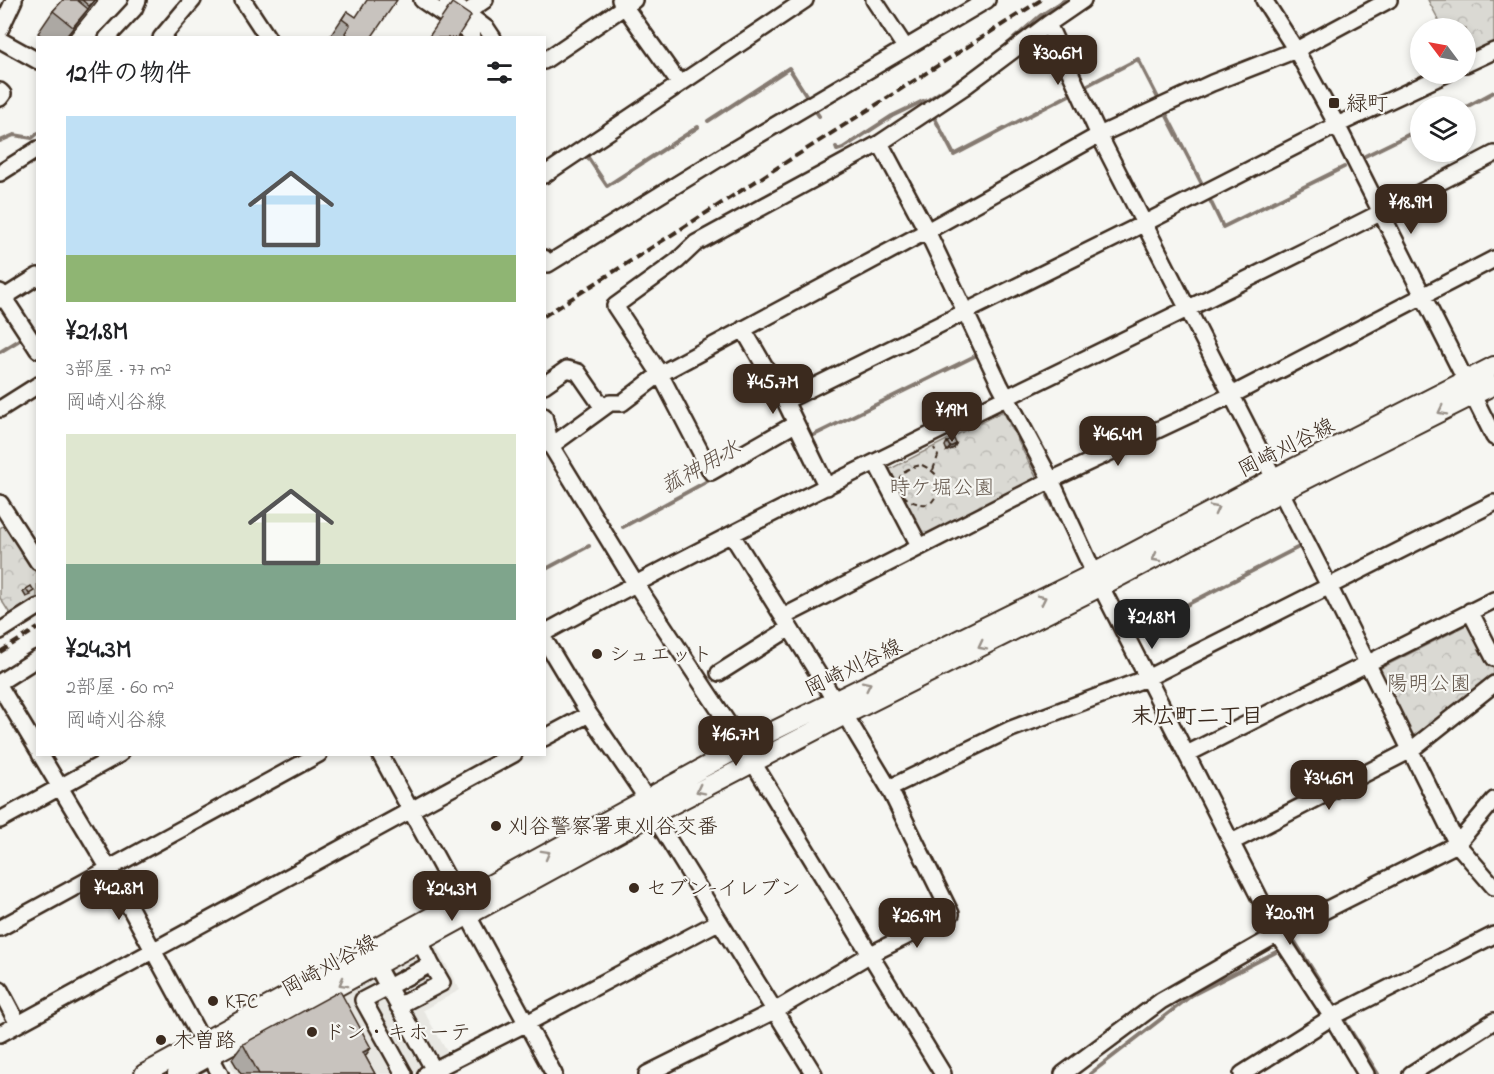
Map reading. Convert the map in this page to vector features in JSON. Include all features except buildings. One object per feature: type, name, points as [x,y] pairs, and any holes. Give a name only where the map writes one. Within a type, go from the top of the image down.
[{"type":"main road","name":"岡崎刈谷線","points":[[177,1074],[208,1049],[649,807],[743,746],[840,708],[1098,580],[1277,485],[1469,389],[1494,366]]},
{"type":"main road","name":"岡崎刈谷線","points":[[1469,389],[1494,385]]},
{"type":"main road","name":"岡崎刈谷線","points":[[649,807],[753,763],[840,708]]},
{"type":"main road","name":"岡崎刈谷線","points":[[144,1074],[208,1049],[376,965],[420,941],[464,909]]},
{"type":"street","points":[[0,30],[14,0]]},
{"type":"street","points":[[109,36],[134,9],[138,0]]},
{"type":"street","points":[[163,36],[194,0]]},
{"type":"street","points":[[243,0],[267,36]]},
{"type":"street","points":[[422,0],[472,34],[472,36]]},
{"type":"street","points":[[447,0],[488,29],[492,36]]},
{"type":"street","points":[[466,13],[486,0]]},
{"type":"street","points":[[546,174],[805,0]]},
{"type":"street","points":[[874,0],[905,47]]},
{"type":"street","points":[[546,261],[548,264],[905,47],[987,0]]},
{"type":"street","points":[[795,424],[711,472],[660,374],[615,306],[677,261],[696,243],[880,143],[964,87],[1083,0]]},
{"type":"street","points":[[1264,0],[1296,50],[1337,125],[1494,437]]},
{"type":"street","points":[[551,446],[610,403],[622,403],[660,374],[927,231],[1099,135],[1212,83],[1296,50],[1389,0]]},
{"type":"street","points":[[546,60],[626,2],[680,83]]},
{"type":"street","points":[[1048,24],[1099,135],[1329,586],[1457,844],[1494,887]]},
{"type":"street","points":[[0,40],[36,60]]},
{"type":"street","points":[[1476,59],[1494,51]]},
{"type":"street","points":[[785,401],[1337,125],[1425,84]]},
{"type":"street","points":[[0,91],[3,94],[0,98]]},
{"type":"street","points":[[880,143],[927,231],[1006,396],[1051,480],[1147,678],[1278,933],[1366,1074]]},
{"type":"street","points":[[0,173],[36,149]]},
{"type":"street","points":[[546,632],[635,583],[1006,396],[1189,309],[1382,213],[1494,154]]},
{"type":"street","points":[[719,673],[786,623],[920,547],[1051,480],[1232,395],[1494,259]]},
{"type":"street","points":[[36,277],[1,297],[36,347]]},
{"type":"street","points":[[743,329],[785,401],[827,487]]},
{"type":"street","points":[[546,384],[567,369],[578,372],[603,408]]},
{"type":"street","points":[[0,409],[36,387]]},
{"type":"street","points":[[546,425],[551,446],[635,583],[743,746],[943,1074]]},
{"type":"street","points":[[876,463],[920,547]]},
{"type":"street","points":[[889,788],[1011,729],[1147,678],[1494,503]]},
{"type":"street","points":[[3,513],[36,559]]},
{"type":"street","points":[[647,1074],[776,1010],[869,955],[951,914],[889,788],[732,535]]},
{"type":"street","points":[[1187,754],[1494,600]]},
{"type":"street","points":[[0,631],[36,608]]},
{"type":"street","points":[[1470,611],[1494,658]]},
{"type":"street","points":[[546,642],[641,790],[718,922],[776,1010],[813,1074]]},
{"type":"street","points":[[0,682],[36,659]]},
{"type":"street","points":[[1232,842],[1411,750],[1494,684]]},
{"type":"street","points":[[0,687],[36,747]]},
{"type":"street","points":[[546,737],[590,714]]},
{"type":"street","points":[[41,756],[109,868],[220,1074]]},
{"type":"street","points":[[0,820],[116,756]]},
{"type":"street","points":[[0,928],[315,756]]},
{"type":"street","points":[[381,756],[554,1074]]},
{"type":"street","points":[[0,1034],[510,756]]},
{"type":"street","points":[[1064,1074],[1161,1001],[1278,933],[1457,844],[1494,800]]},
{"type":"street","points":[[376,965],[430,1072],[718,922]]},
{"type":"street","points":[[1242,1074],[1332,1017],[1494,935]]},
{"type":"street","points":[[398,1006],[442,983],[420,941]]},
{"type":"street","points":[[404,1074],[363,1000],[431,964]]},
{"type":"street","points":[[0,990],[18,1024]]},
{"type":"street","points":[[1411,1074],[1494,1021]]},
{"type":"path","points":[[932,444],[938,456],[933,470]]},
{"type":"path","points":[[922,465],[933,470],[939,477],[938,496],[930,504],[918,506],[908,500],[899,489],[898,479],[903,471],[912,466],[922,465]]},
{"type":"shaded area","points":[[436,946],[460,990],[423,1010],[449,1055],[414,1074],[235,1074],[230,1064],[233,1054]]},
{"type":"green space","points":[[1428,0],[1494,0],[1494,44],[1476,53],[1476,18],[1438,18]]},
{"type":"green space","name":"時ケ堀公園","points":[[1003,411],[1038,481],[924,541],[886,474],[890,469]]},
{"type":"green space","points":[[6,524],[36,572],[36,601],[12,617],[0,598],[0,528]]},
{"type":"green space","name":"陽明公園","points":[[1470,623],[1494,670],[1494,677],[1414,741],[1377,670]]},
{"type":"waterway","points":[[995,55],[1040,16],[1065,0]]},
{"type":"waterway","points":[[1084,87],[1138,59],[1159,100]]},
{"type":"waterway","points":[[708,121],[789,68],[808,98]]},
{"type":"waterway","points":[[925,102],[972,72]]},
{"type":"waterway","points":[[1476,102],[1494,92]]},
{"type":"waterway","points":[[932,113],[954,155],[1073,93]]},
{"type":"waterway","points":[[836,147],[837,150],[843,148],[892,116],[923,101],[926,102]]},
{"type":"waterway","points":[[813,107],[819,116]]},
{"type":"waterway","points":[[1164,110],[1203,186]]},
{"type":"waterway","points":[[585,153],[607,186],[698,127]]},
{"type":"waterway","points":[[1365,156],[1410,134]]},
{"type":"waterway","points":[[0,141],[14,135],[32,138],[36,135]]},
{"type":"waterway","points":[[1208,196],[1223,227],[1344,167]]},
{"type":"waterway","name":"菰神用水","points":[[0,352],[18,341]]},
{"type":"waterway","name":"菰神用水","points":[[810,437],[979,354]]},
{"type":"waterway","name":"菰神用水","points":[[1011,422],[1041,480]]},
{"type":"waterway","name":"菰神用水","points":[[777,443],[792,434]]},
{"type":"waterway","name":"菰神用水","points":[[623,527],[713,478]]},
{"type":"waterway","name":"菰神用水","points":[[1048,496],[1072,543]]},
{"type":"waterway","name":"菰神用水","points":[[1314,540],[1330,572]]},
{"type":"waterway","name":"菰神用水","points":[[546,569],[589,546]]},
{"type":"waterway","name":"菰神用水","points":[[1136,631],[1297,548]]},
{"type":"waterway","points":[[1295,942],[1334,1003]]},
{"type":"waterway","points":[[1090,1074],[1192,995],[1278,951]]},
{"type":"waterway","points":[[1346,1023],[1378,1074]]},
{"type":"railway","points":[[546,315],[1041,0]]},
{"type":"railway","points":[[0,652],[36,629]]},
{"type":"place","name":"緑町","points":[[1334,103]]},
{"type":"place","name":"シュエット","points":[[597,654]]},
{"type":"place","name":"刈谷警察署東刈谷交番","points":[[496,826]]},
{"type":"place","name":"セブン-イレブン","points":[[634,888]]},
{"type":"place","name":"KFC","points":[[213,1001]]},
{"type":"place","name":"ドン・キホーテ","points":[[312,1032]]},
{"type":"place","name":"木曽路","points":[[161,1040]]},
{"type":"district","name":"末広町二丁目","points":[[1197,715]]}]
